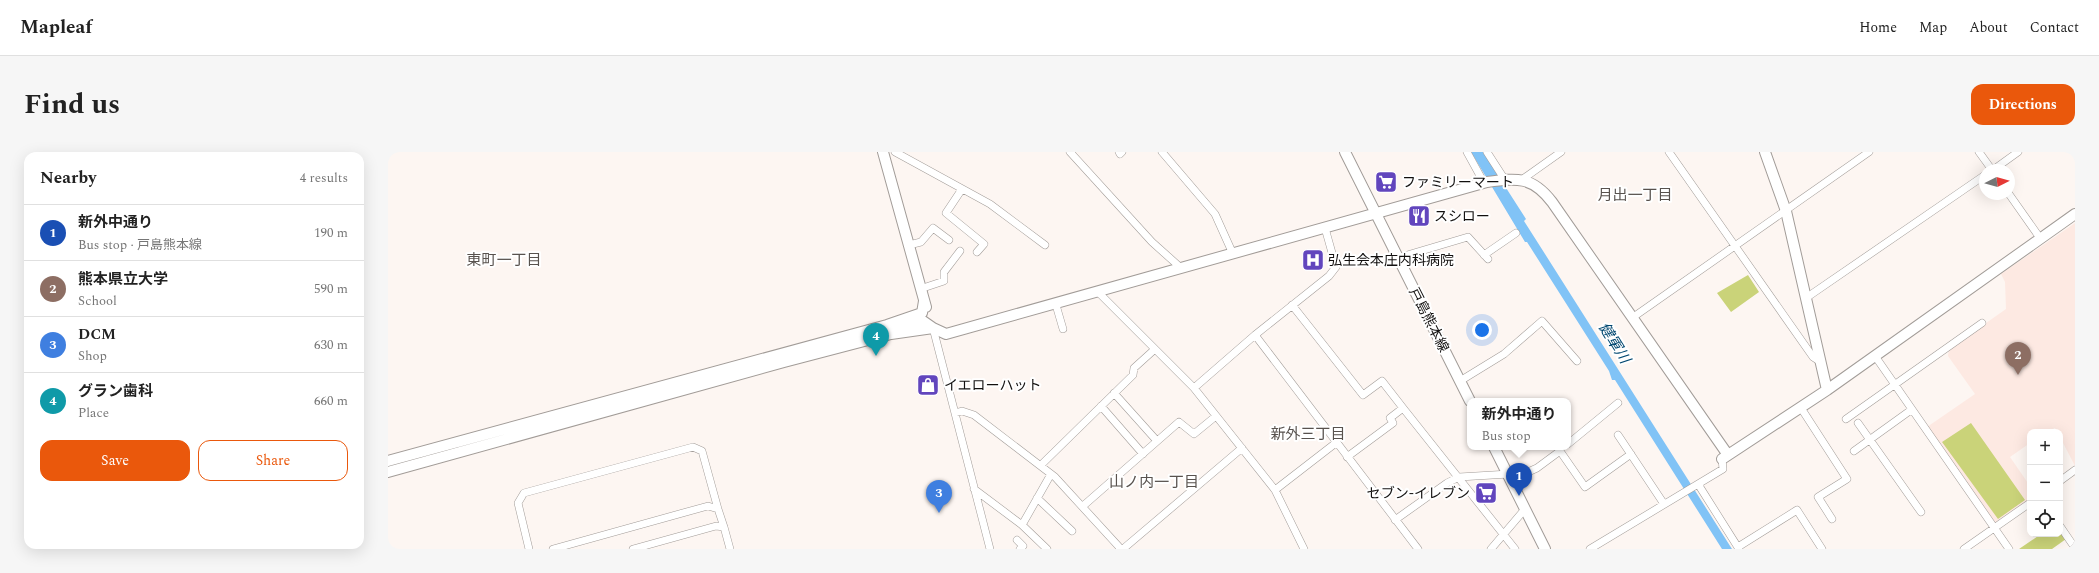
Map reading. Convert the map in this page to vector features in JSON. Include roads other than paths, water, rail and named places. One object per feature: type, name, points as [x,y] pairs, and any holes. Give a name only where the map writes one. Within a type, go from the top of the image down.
[{"type":"street","points":[[884,152],[920,289],[933,328],[990,549]]},
{"type":"street","points":[[895,152],[990,204],[1045,245]]},
{"type":"street","points":[[1070,152],[1152,242],[1180,268]]},
{"type":"street","points":[[1119,152],[1120,154],[1122,152]]},
{"type":"street","points":[[1162,152],[1215,214],[1233,254]]},
{"type":"street","name":"戸島熊本線","points":[[1345,152],[1468,398]]},
{"type":"street","points":[[1467,152],[1486,183]]},
{"type":"street","points":[[1487,152],[1504,180]]},
{"type":"street","points":[[1520,180],[1561,152]]},
{"type":"street","points":[[1669,152],[1813,357],[1821,362]]},
{"type":"street","points":[[1765,152],[1786,211],[1827,390]]},
{"type":"street","points":[[1632,318],[1736,247],[1869,152]]},
{"type":"street","points":[[1979,152],[1988,164]]},
{"type":"street","points":[[2001,164],[2018,152]]},
{"type":"street","points":[[1806,298],[1979,179]]},
{"type":"street","points":[[887,325],[923,321],[946,334],[1056,305],[1180,268],[1486,183],[1504,180],[1520,180],[1530,182],[1542,189],[1632,318],[1725,457]]},
{"type":"street","points":[[962,189],[946,213],[984,244],[977,252]]},
{"type":"street","points":[[2013,200],[2040,238]]},
{"type":"street","points":[[1590,549],[1722,469],[1725,457],[1827,390],[2075,214]]},
{"type":"street","points":[[909,245],[921,242],[933,228],[949,240]]},
{"type":"street","points":[[1194,388],[1255,335],[1329,276],[1336,267],[1325,228]]},
{"type":"street","points":[[1398,258],[1468,237],[1486,257],[1516,232]]},
{"type":"street","points":[[920,289],[944,281],[944,272],[960,251]]},
{"type":"street","points":[[1099,292],[1194,388],[1242,448],[1275,490],[1304,549]]},
{"type":"street","points":[[388,461],[887,325],[922,313],[924,302]]},
{"type":"street","points":[[1056,305],[1063,329]]},
{"type":"street","points":[[1292,305],[1363,395],[1382,381],[1459,477],[1514,549]]},
{"type":"street","points":[[1460,381],[1504,354],[1542,321],[1577,361]]},
{"type":"street","points":[[1846,419],[1893,384],[1982,323]]},
{"type":"street","points":[[388,472],[784,362],[891,334],[933,328]]},
{"type":"street","points":[[1255,335],[1418,549]]},
{"type":"street","points":[[1041,465],[1133,375],[1134,368],[1156,349]]},
{"type":"street","points":[[1874,356],[2009,549]]},
{"type":"street","points":[[1114,393],[1157,441]]},
{"type":"street","points":[[1571,442],[1618,403]]},
{"type":"street","points":[[1101,406],[1143,454]]},
{"type":"street","points":[[1348,457],[1393,423],[1390,418],[1403,408]]},
{"type":"street","points":[[1801,408],[1847,479],[1818,497],[1832,520]]},
{"type":"street","points":[[1854,452],[1911,410]]},
{"type":"street","points":[[955,413],[962,411],[974,415],[1041,465],[1083,506],[1122,549],[1242,448]]},
{"type":"street","points":[[1083,506],[1179,422],[1194,434],[1216,416]]},
{"type":"street","points":[[1858,423],[1921,512]]},
{"type":"street","points":[[1618,435],[1664,504]]},
{"type":"street","points":[[1275,490],[1337,442]]},
{"type":"street","points":[[528,549],[518,504],[524,493],[694,447],[702,451],[730,549]]},
{"type":"street","points":[[1496,450],[1545,549]]},
{"type":"street","points":[[1395,520],[1447,483],[1459,477],[1526,473],[1537,468],[1561,450]]},
{"type":"street","points":[[1563,450],[1585,487],[1630,454]]},
{"type":"street","points":[[1022,525],[1051,474]]},
{"type":"street","points":[[2063,480],[2074,475]]},
{"type":"street","points":[[1697,484],[1738,548],[1797,510],[1822,549]]},
{"type":"street","points":[[974,489],[1022,525],[1047,549]]},
{"type":"street","points":[[1037,498],[1072,531]]},
{"type":"street","points":[[1964,549],[2027,505]]},
{"type":"street","points":[[553,549],[708,506],[718,508]]},
{"type":"street","points":[[1491,549],[1504,536],[1525,509]]},
{"type":"street","points":[[634,549],[716,526],[724,527]]},
{"type":"street","points":[[2063,530],[2075,548]]},
{"type":"street","points":[[1017,540],[1023,546],[1020,549]]},
{"type":"water","points":[[1471,152],[1483,152],[1526,219],[1524,221],[1732,549],[1722,549],[1615,380],[1612,380],[1609,371],[1527,242],[1525,242]]},
{"type":"place","name":"ファミリーマート","points":[[1386,182]]},
{"type":"place","name":"スシロー","points":[[1419,216]]},
{"type":"place","name":"弘生会本庄内科病院","points":[[1313,260]]},
{"type":"place","name":"グラン歯科","points":[[876,356]]},
{"type":"place","name":"熊本県立大学","points":[[2018,375]]},
{"type":"place","name":"イエローハット","points":[[928,385]]},
{"type":"place","name":"セブン-イレブン","points":[[1486,493]]},
{"type":"place","name":"新外中通り","points":[[1519,496]]},
{"type":"place","name":"DCM","points":[[939,513]]},
{"type":"district","name":"月出一丁目","points":[[1635,195]]},
{"type":"district","name":"東町一丁目","points":[[504,260]]},
{"type":"district","name":"新外三丁目","points":[[1308,434]]},
{"type":"district","name":"山ノ内一丁目","points":[[1154,482]]},
{"type":"water label","name":"健軍川","points":[[1614,343]]}]
